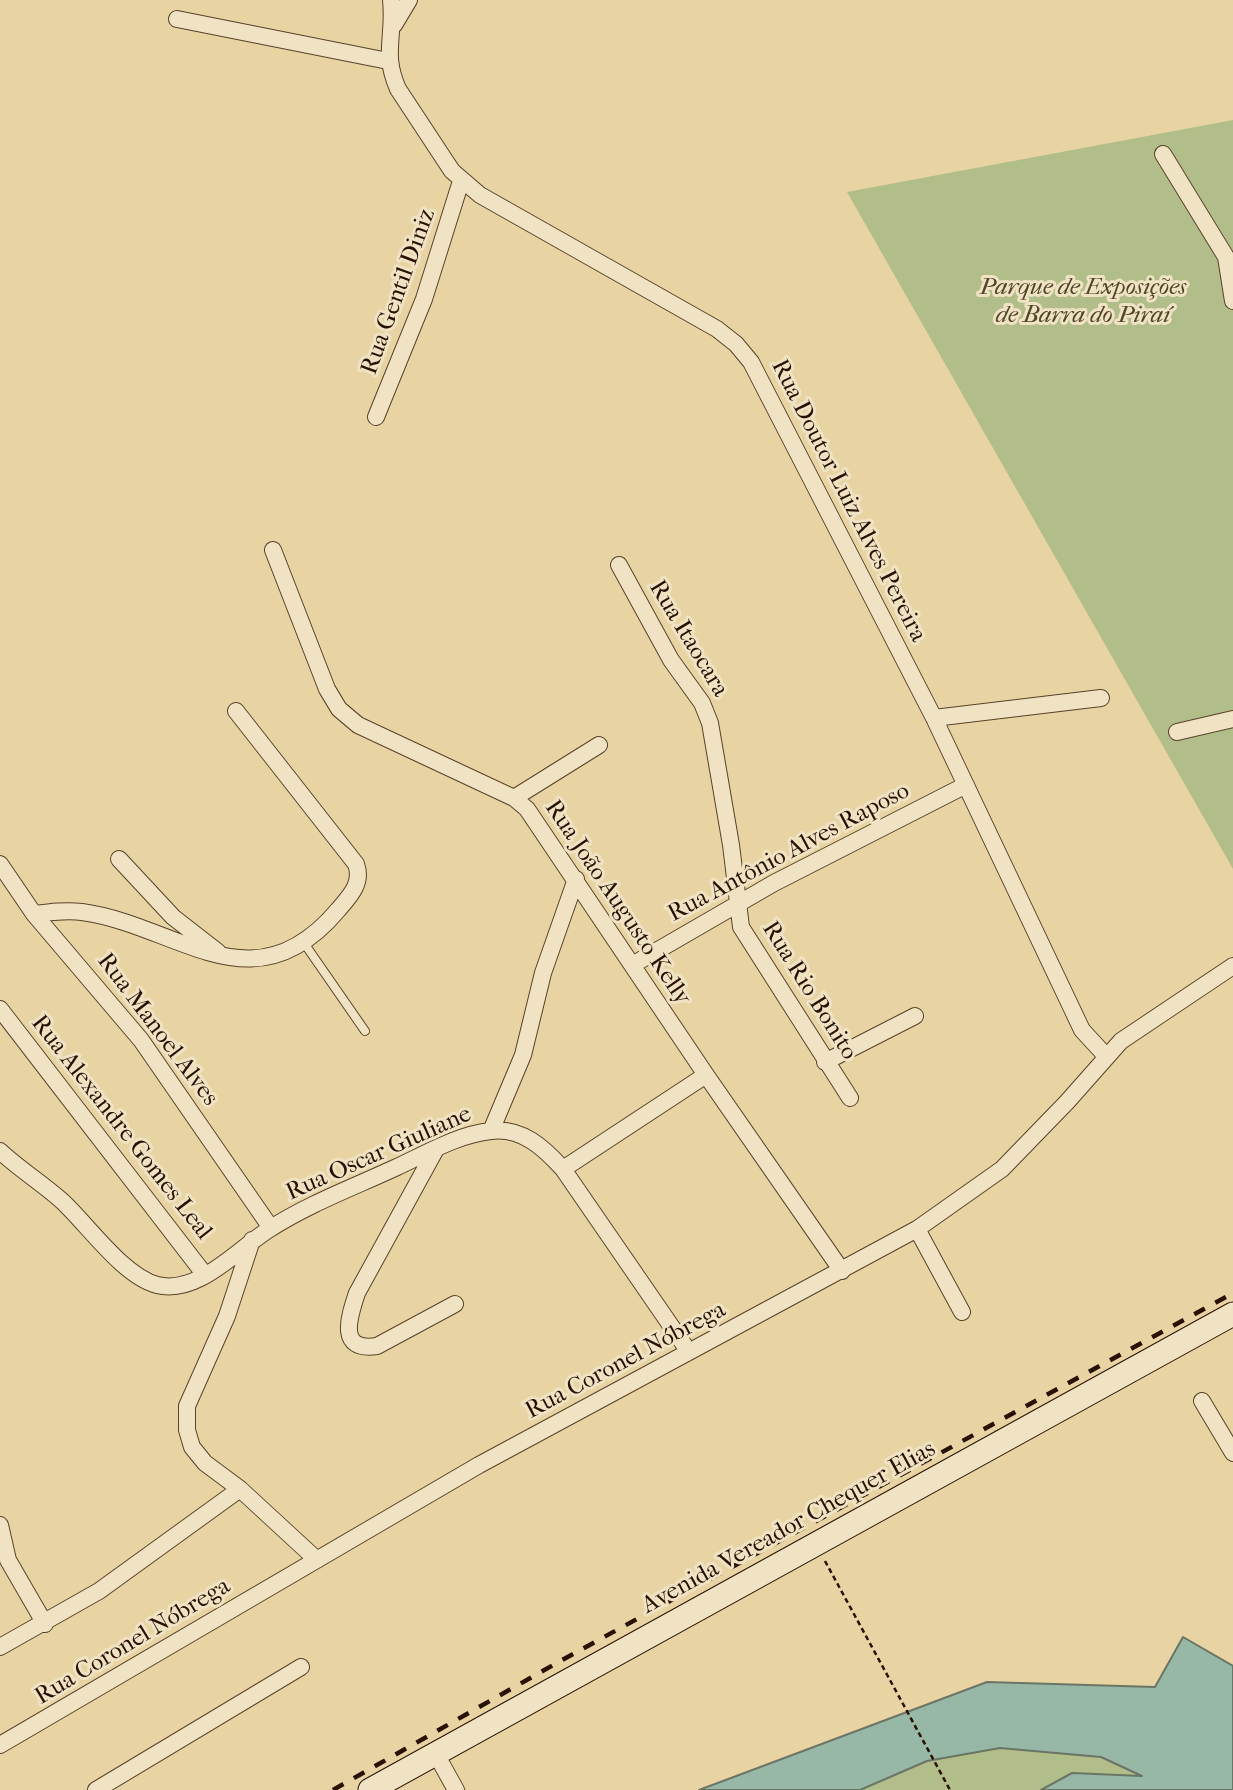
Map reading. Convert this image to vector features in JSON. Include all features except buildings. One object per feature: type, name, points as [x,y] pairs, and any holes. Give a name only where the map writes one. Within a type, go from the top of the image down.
[{"type":"main road","name":"Avenida Vereador Chequer Elias","points":[[370,1790],[1233,1314]]},
{"type":"street","points":[[177,19],[388,61],[394,24],[391,0]]},
{"type":"street","points":[[394,24],[408,0]]},
{"type":"street","name":"Rua Doutor Luiz Alves Pereira","points":[[388,61],[398,89],[461,181],[492,202],[716,329],[736,344],[764,384],[934,718],[1082,1030],[1105,1055]]},
{"type":"street","points":[[1163,154],[1226,257],[1233,300]]},
{"type":"street","name":"Rua Gentil Diniz","points":[[376,417],[425,299],[461,181]]},
{"type":"street","name":"Rua João Augusto Kelly","points":[[273,550],[327,689],[339,709],[358,725],[514,798],[537,820],[706,1075],[842,1271]]},
{"type":"street","name":"Rua Itaocara","points":[[619,565],[671,660],[702,703],[710,723],[731,845],[737,905]]},
{"type":"street","points":[[934,718],[1101,698]]},
{"type":"street","points":[[34,914],[82,912],[111,919],[225,958],[258,958],[304,943],[337,911],[355,888],[360,874],[344,847],[282,774],[236,711]]},
{"type":"street","points":[[1177,732],[1233,719]]},
{"type":"street","points":[[514,798],[599,745]]},
{"type":"street","name":"Rua Antônio Alves Raposo","points":[[634,964],[796,871],[966,785]]},
{"type":"street","points":[[120,859],[173,917],[225,958]]},
{"type":"street","name":"Rua Manoel Alves","points":[[0,864],[34,914],[141,1040],[271,1228]]},
{"type":"street","points":[[491,1131],[523,1055],[543,973],[576,879]]},
{"type":"street","name":"Rua Rio Bonito","points":[[737,905],[748,941],[850,1098]]},
{"type":"street","name":"Rua Coronel Nóbrega","points":[[0,1745],[479,1465],[917,1229],[1002,1169],[1067,1102],[1105,1055],[1121,1041],[1233,966]]},
{"type":"street","name":"Rua Alexandre Gomes Leal","points":[[0,1009],[205,1275]]},
{"type":"street","points":[[825,1062],[915,1016]]},
{"type":"street","points":[[563,1169],[706,1075]]},
{"type":"street","name":"Rua Oscar Giuliane","points":[[0,1151],[63,1202],[106,1248],[142,1278],[155,1285],[169,1287],[205,1275],[271,1228],[436,1149],[491,1131],[514,1133],[530,1139],[546,1150],[563,1169],[689,1352]]},
{"type":"street","points":[[436,1149],[357,1293],[350,1314],[349,1336],[356,1345],[366,1348],[377,1346],[455,1304]]},
{"type":"street","points":[[917,1229],[962,1312]]},
{"type":"street","points":[[252,1240],[228,1316],[187,1406],[187,1430],[192,1447],[205,1463],[240,1489],[317,1560]]},
{"type":"street","points":[[1202,1401],[1233,1453]]},
{"type":"street","points":[[0,1647],[45,1624],[151,1556],[240,1489]]},
{"type":"street","points":[[0,1525],[8,1560],[45,1624]]},
{"type":"street","points":[[96,1790],[301,1667]]},
{"type":"street","points":[[436,1754],[456,1790]]},
{"type":"lane","points":[[304,943],[365,1031]]},
{"type":"path","points":[[816,1543],[950,1790]]},
{"type":"green space","name":"Parque de Exposições de Barra do Piraí","points":[[1233,120],[1233,869],[847,192]]},
{"type":"green space","points":[[1000,1748],[1101,1757],[1144,1777],[1072,1773],[1041,1790],[860,1790],[927,1761]]},
{"type":"shaded area","points":[[1183,1637],[1233,1666],[1233,1790],[1041,1790],[1072,1773],[1142,1776],[1101,1757],[1000,1748],[927,1761],[860,1790],[699,1790],[987,1682],[1155,1687]]},
{"type":"railway","points":[[333,1790],[562,1660],[1233,1293]]}]
